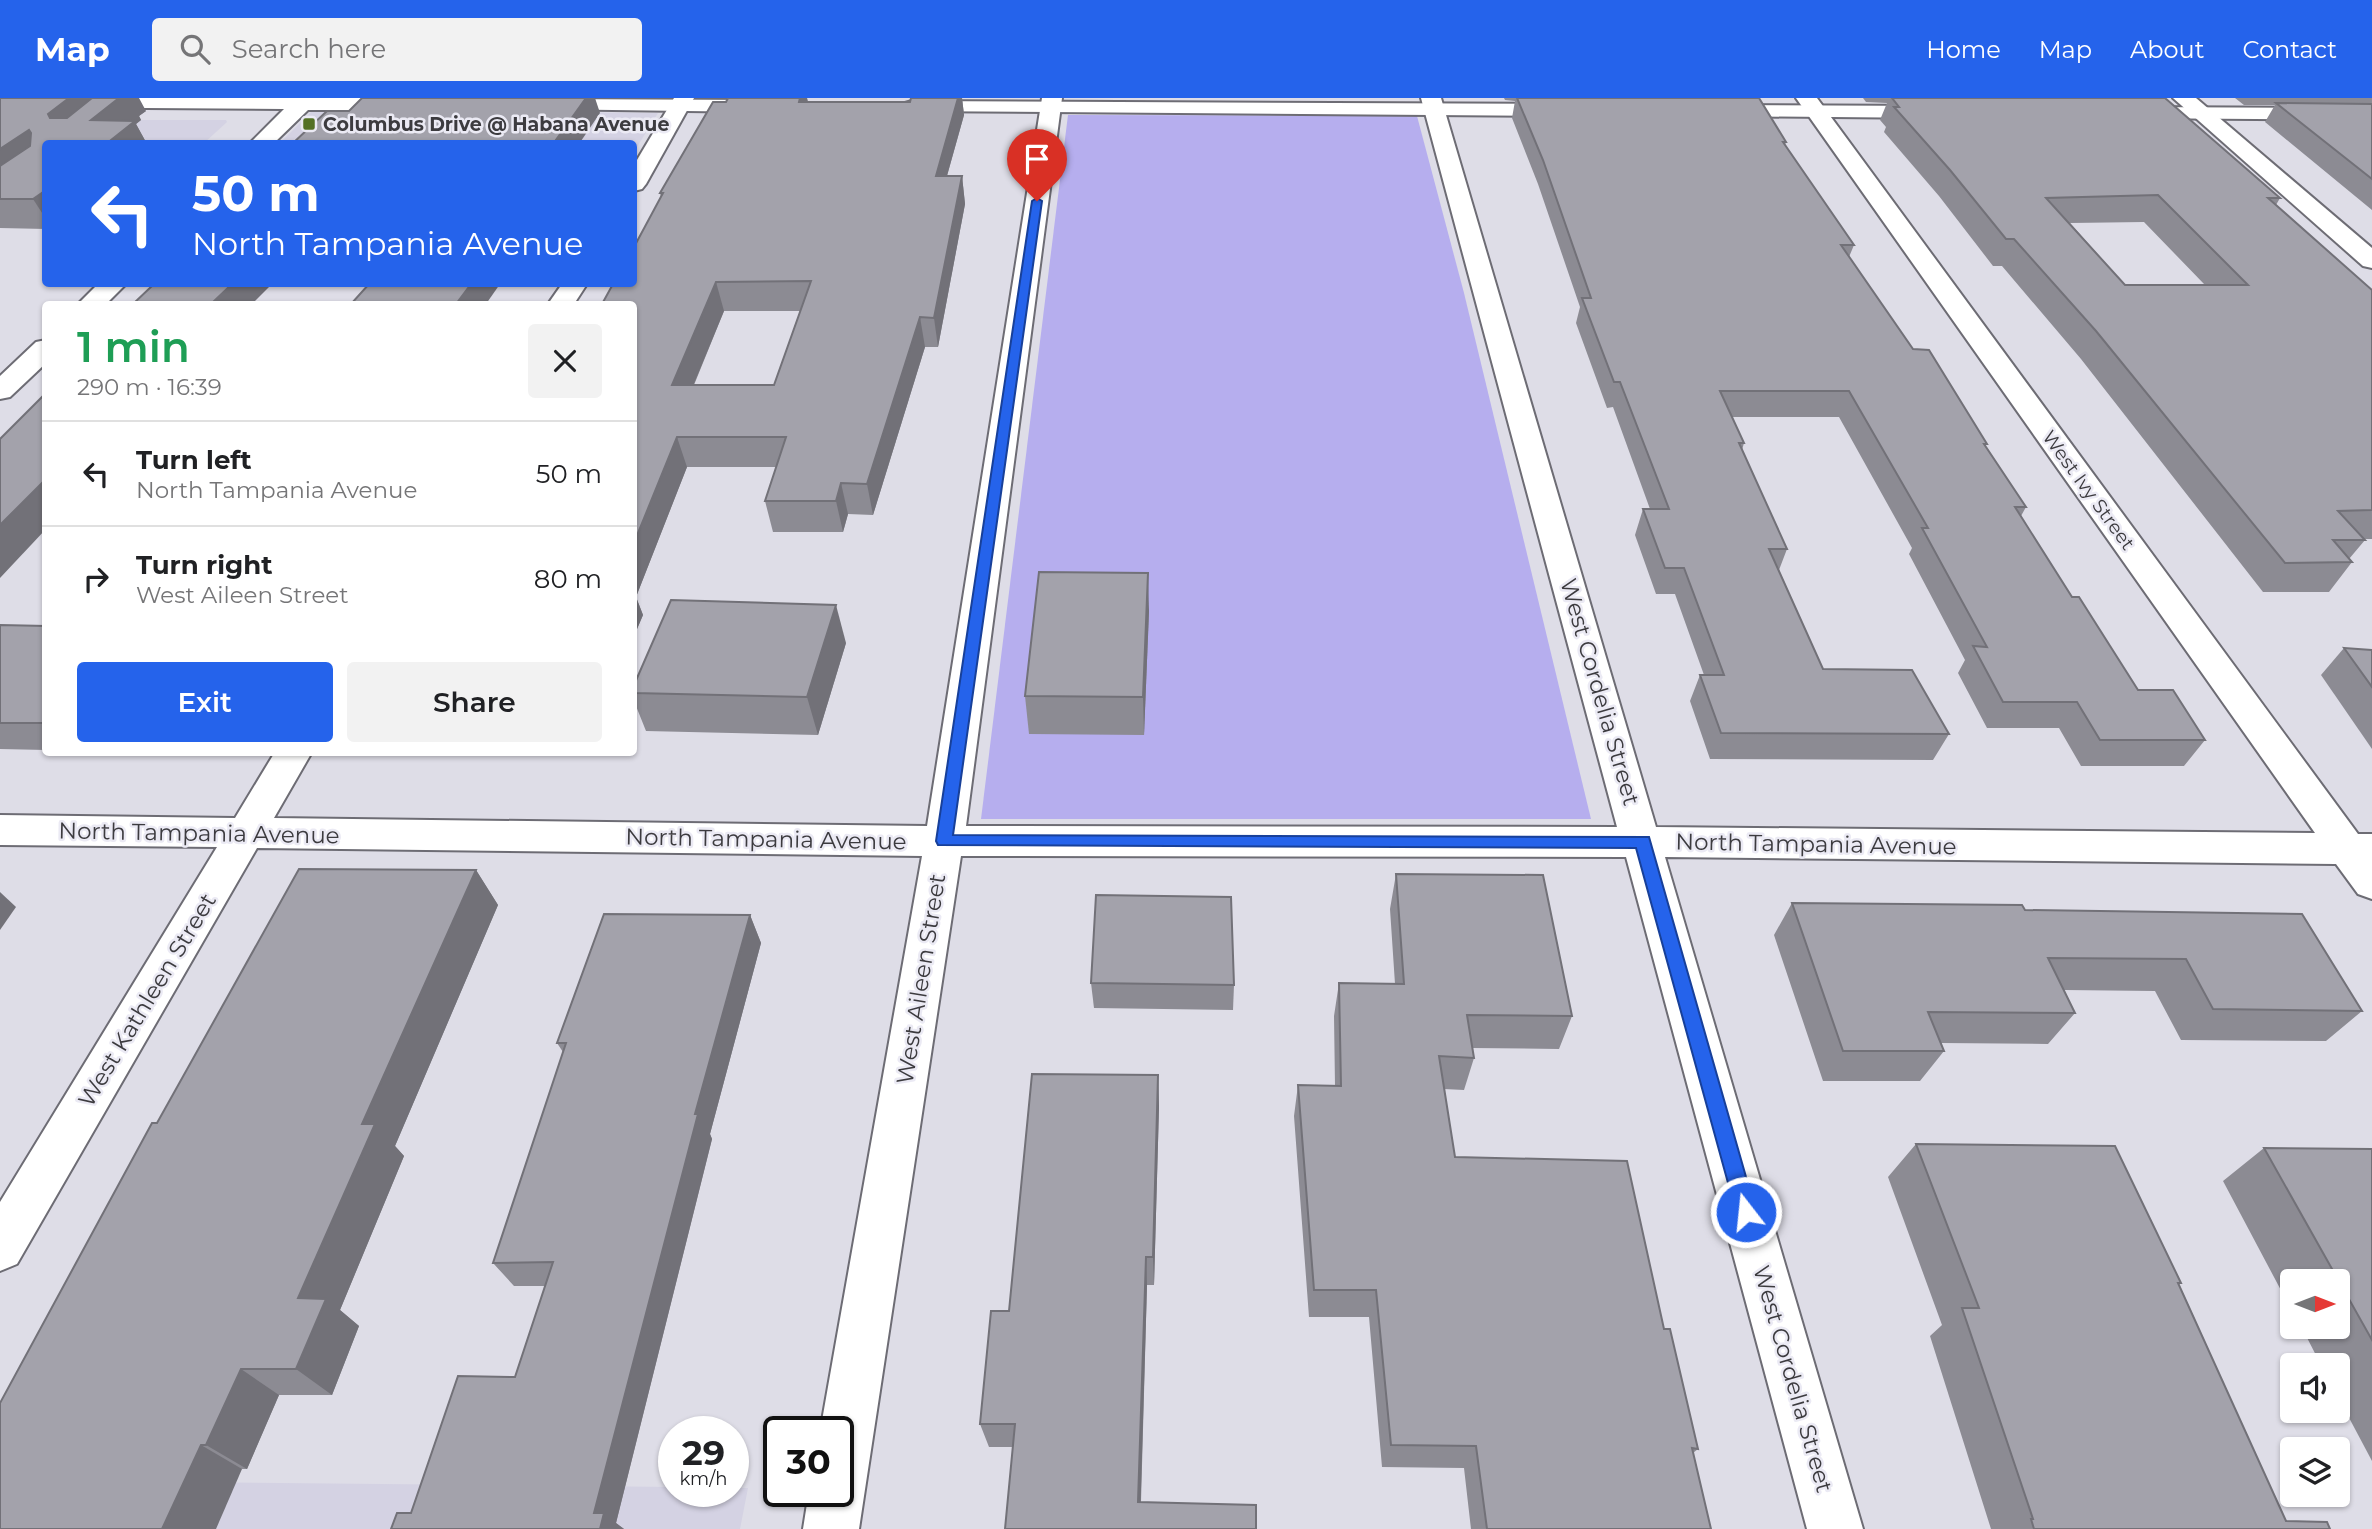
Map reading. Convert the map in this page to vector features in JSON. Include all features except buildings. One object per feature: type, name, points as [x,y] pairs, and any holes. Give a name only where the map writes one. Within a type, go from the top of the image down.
[{"type":"street","points":[[2183,98],[2372,261]]},
{"type":"street","points":[[0,101],[305,101],[424,104]]},
{"type":"street","points":[[264,140],[305,101]]},
{"type":"street","points":[[518,105],[682,102],[787,106]]},
{"type":"street","points":[[637,179],[682,102]]},
{"type":"street","points":[[897,107],[1051,103],[1432,104],[1592,110]]},
{"type":"street","name":"West Aileen Street","points":[[849,1416],[944,841],[1051,103]]},
{"type":"street","name":"West Cordelia Street","points":[[1432,104],[1643,842],[1835,1529]]},
{"type":"street","points":[[1690,111],[1811,105],[1953,112]]},
{"type":"street","name":"West Ivy Street","points":[[1811,105],[2360,849],[2372,883]]},
{"type":"street","points":[[2105,113],[2372,114]]},
{"type":"street","points":[[94,301],[110,287]]},
{"type":"street","points":[[0,391],[42,352]]},
{"type":"street","name":"West Kathleen Street","points":[[0,1247],[292,756]]},
{"type":"street","name":"North Tampania Avenue","points":[[0,830],[246,835],[944,841],[1643,842],[2360,849]]},
{"type":"street","points":[[831,1529],[834,1507]]},
{"type":"shaded area","points":[[313,110],[658,113],[637,147],[637,140],[283,140]]},
{"type":"shaded area","points":[[1068,115],[1417,116],[1464,293],[1591,819],[981,819]]},
{"type":"shaded area","points":[[89,120],[227,122],[207,140],[65,140]]},
{"type":"shaded area","points":[[0,1480],[658,1487],[658,1507],[744,1507],[740,1529],[0,1529]]},
{"type":"place","name":"Columbus Drive @ Habana Avenue","points":[[309,124]]},
{"type":"route","points":[[1037,201],[944,841],[1643,842],[1746,1212]]}]
